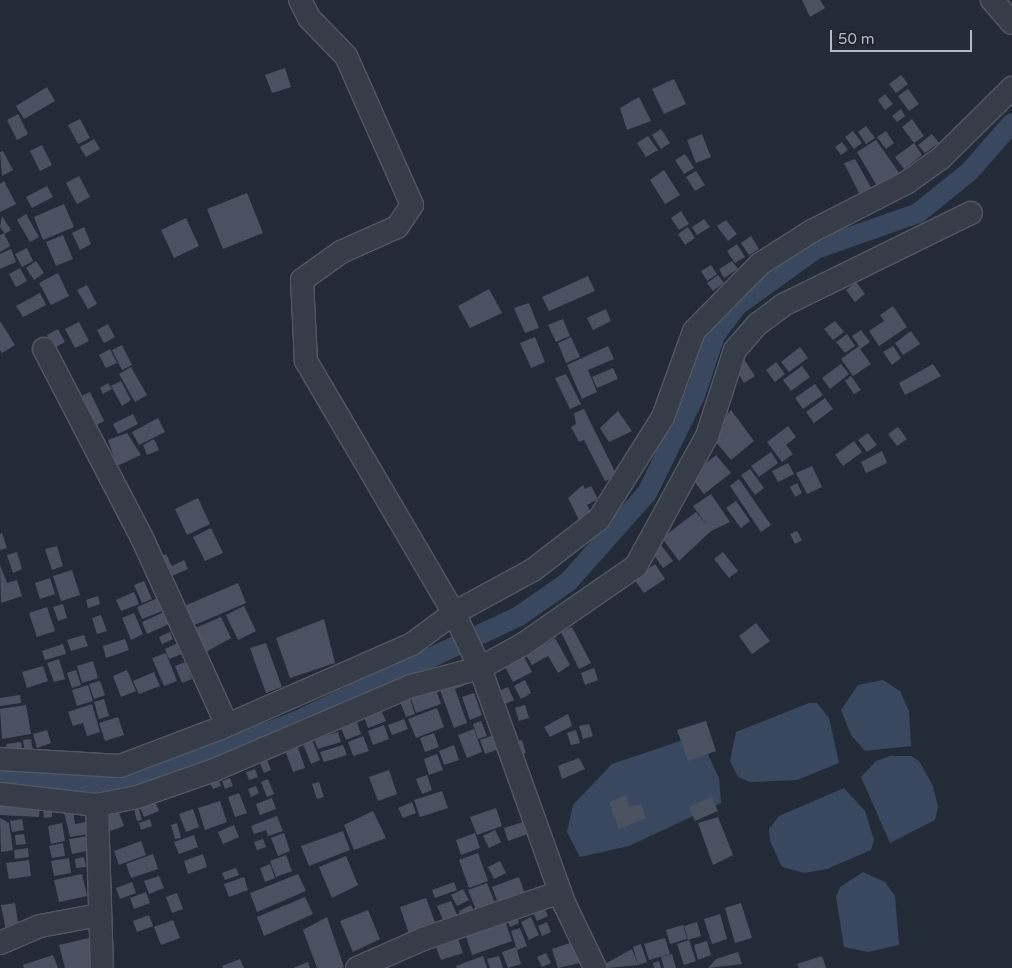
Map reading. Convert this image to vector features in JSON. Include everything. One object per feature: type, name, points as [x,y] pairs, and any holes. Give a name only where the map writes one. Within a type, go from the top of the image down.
[{"type":"street","points":[[300,0],[309,18],[346,56],[412,206],[397,227],[341,252],[302,280],[306,361],[454,613],[480,668],[560,892],[595,968]]},
{"type":"street","points":[[992,0],[1012,23]]},
{"type":"street","points":[[0,760],[120,766],[227,725],[412,644],[454,613],[533,570],[599,519],[663,417],[694,331],[760,264],[812,231],[906,183],[941,158],[1012,88]]},
{"type":"street","points":[[0,794],[97,805],[136,797],[214,770],[411,686],[480,668],[522,645],[636,566],[707,436],[735,350],[758,324],[783,305],[971,213]]},
{"type":"street","points":[[44,349],[143,540],[227,725]]},
{"type":"street","points":[[97,805],[102,968]]},
{"type":"street","points":[[357,968],[423,939],[560,892]]},
{"type":"street","points":[[0,943],[40,926],[99,915]]},
{"type":"water","points":[[883,680],[900,691],[909,711],[911,746],[865,751],[851,735],[841,710],[858,685]]},
{"type":"water","points":[[809,703],[817,703],[829,718],[839,763],[797,780],[750,782],[738,777],[730,761],[736,732]]},
{"type":"water","points":[[680,741],[703,744],[719,778],[721,803],[629,846],[580,857],[567,832],[573,805],[612,764]]},
{"type":"water","points":[[890,756],[911,756],[919,761],[933,786],[938,807],[935,820],[890,843],[861,777],[876,761]]},
{"type":"water","points":[[844,788],[865,811],[874,840],[871,850],[827,869],[804,873],[782,867],[770,841],[769,829],[779,816]]},
{"type":"water","points":[[863,872],[885,882],[895,896],[899,945],[868,952],[844,947],[836,897],[840,887]]},
{"type":"building","points":[[802,0],[820,0],[825,8],[810,17]]},
{"type":"building","points":[[285,68],[291,87],[272,93],[265,75]]},
{"type":"building","points":[[901,75],[908,84],[896,93],[889,84]]},
{"type":"building","points":[[674,79],[686,104],[664,114],[652,89]]},
{"type":"building","points":[[47,87],[55,101],[24,119],[16,106]]},
{"type":"building","points":[[908,89],[919,104],[909,111],[898,96]]},
{"type":"building","points":[[885,94],[893,104],[885,110],[878,100]]},
{"type":"building","points":[[639,97],[651,121],[627,130],[620,108]]},
{"type":"building","points":[[901,109],[905,116],[897,122],[892,116]]},
{"type":"building","points":[[18,114],[28,134],[17,140],[7,120]]},
{"type":"building","points":[[80,119],[90,138],[78,144],[68,125]]},
{"type":"building","points":[[912,119],[924,136],[914,143],[902,127]]},
{"type":"building","points":[[866,126],[875,138],[866,144],[858,132]]},
{"type":"building","points":[[661,129],[670,143],[661,149],[652,135]]},
{"type":"building","points":[[853,131],[862,143],[854,149],[845,137]]},
{"type":"building","points":[[886,131],[894,143],[886,149],[877,137]]},
{"type":"building","points":[[702,134],[711,157],[696,163],[687,140]]},
{"type":"building","points":[[932,134],[939,143],[925,153],[918,145]]},
{"type":"building","points":[[648,136],[658,150],[646,157],[637,143]]},
{"type":"building","points":[[94,139],[100,149],[86,157],[80,147]]},
{"type":"building","points":[[876,140],[900,174],[880,191],[857,152]]},
{"type":"building","points":[[842,142],[848,150],[841,155],[835,147]]},
{"type":"building","points":[[914,143],[922,155],[904,169],[895,157]]},
{"type":"building","points":[[42,145],[52,165],[40,171],[30,151]]},
{"type":"building","points":[[3,151],[13,170],[2,176],[0,152]]},
{"type":"building","points":[[685,154],[694,168],[684,174],[675,160]]},
{"type":"building","points":[[855,159],[873,191],[862,199],[844,163]]},
{"type":"building","points":[[664,170],[680,195],[665,204],[650,180]]},
{"type":"building","points":[[696,171],[705,185],[695,191],[686,177]]},
{"type":"building","points":[[79,176],[90,197],[77,204],[66,183]]},
{"type":"building","points":[[4,181],[16,204],[0,212],[0,184]]},
{"type":"building","points":[[47,186],[53,197],[32,208],[26,197]]},
{"type":"building","points":[[247,193],[263,233],[223,249],[207,209]]},
{"type":"building","points":[[64,204],[74,227],[43,240],[34,217]]},
{"type":"building","points":[[681,211],[689,224],[679,230],[671,218]]},
{"type":"building","points":[[26,214],[39,237],[30,242],[17,220]]},
{"type":"building","points":[[2,216],[11,230],[5,234],[0,227]]},
{"type":"building","points":[[186,218],[199,246],[174,258],[161,230]]},
{"type":"building","points":[[704,219],[710,227],[697,235],[692,227]]},
{"type":"building","points":[[726,220],[737,234],[728,241],[717,226]]},
{"type":"building","points":[[84,227],[91,244],[80,250],[72,233]]},
{"type":"building","points":[[688,227],[695,238],[685,245],[678,234]]},
{"type":"building","points":[[4,233],[10,246],[0,252],[0,235]]},
{"type":"building","points":[[63,235],[73,259],[56,266],[46,242]]},
{"type":"building","points":[[751,236],[759,249],[749,255],[741,243]]},
{"type":"building","points":[[737,244],[745,257],[735,263],[727,251]]},
{"type":"building","points":[[27,248],[33,261],[22,267],[15,254]]},
{"type":"building","points":[[11,249],[16,262],[0,269],[0,254]]},
{"type":"building","points":[[36,261],[44,273],[34,280],[26,268]]},
{"type":"building","points":[[732,261],[738,269],[724,278],[719,269]]},
{"type":"building","points":[[711,265],[717,274],[707,281],[701,271]]},
{"type":"building","points":[[20,268],[27,281],[16,287],[9,274]]},
{"type":"building","points":[[58,273],[69,296],[51,305],[39,283]]},
{"type":"building","points":[[718,275],[724,283],[713,291],[707,283]]},
{"type":"building","points":[[588,276],[595,291],[549,311],[542,297]]},
{"type":"building","points":[[856,282],[865,294],[855,302],[846,290]]},
{"type":"building","points":[[87,285],[97,304],[88,309],[77,290]]},
{"type":"building","points":[[489,289],[502,313],[470,328],[458,306]]},
{"type":"building","points":[[40,293],[46,305],[23,317],[16,306]]},
{"type":"building","points":[[529,303],[539,328],[525,333],[514,308]]},
{"type":"building","points":[[893,306],[907,327],[879,346],[869,331],[884,321],[880,315]]},
{"type":"building","points":[[606,309],[611,321],[593,330],[587,318]]},
{"type":"building","points":[[563,319],[570,336],[556,342],[548,325]]},
{"type":"building","points":[[0,321],[15,345],[2,353],[0,350]]},
{"type":"building","points":[[835,321],[844,332],[833,340],[824,329]]},
{"type":"building","points":[[79,322],[89,341],[75,348],[65,329]]},
{"type":"building","points":[[108,324],[115,337],[104,343],[97,330]]},
{"type":"building","points":[[58,329],[65,342],[54,348],[47,335]]},
{"type":"building","points":[[861,330],[870,342],[860,349],[871,364],[853,376],[841,359],[859,346],[852,336]]},
{"type":"building","points":[[911,331],[920,344],[903,355],[895,343]]},
{"type":"building","points":[[847,334],[855,346],[845,353],[836,342]]},
{"type":"building","points":[[535,337],[545,362],[531,368],[520,343]]},
{"type":"building","points":[[571,337],[580,357],[566,363],[558,343]]},
{"type":"building","points":[[122,345],[132,365],[122,370],[112,350]]},
{"type":"building","points":[[608,346],[614,359],[588,370],[597,392],[582,399],[567,365]]},
{"type":"building","points":[[893,346],[901,358],[892,365],[883,352]]},
{"type":"building","points":[[800,347],[808,358],[789,372],[781,362]]},
{"type":"building","points":[[110,349],[117,363],[106,368],[99,355]]},
{"type":"building","points":[[743,358],[755,376],[744,383],[733,364]]},
{"type":"building","points":[[776,362],[785,374],[775,382],[766,370]]},
{"type":"building","points":[[841,364],[849,374],[830,389],[822,378]]},
{"type":"building","points":[[933,364],[941,376],[905,395],[899,383]]},
{"type":"building","points":[[802,366],[810,377],[791,391],[783,380]]},
{"type":"building","points":[[131,367],[147,395],[135,402],[119,374]]},
{"type":"building","points":[[613,368],[618,379],[597,388],[592,377]]},
{"type":"building","points":[[566,374],[581,404],[570,409],[555,378]]},
{"type":"building","points":[[851,376],[861,390],[854,394],[845,381]]},
{"type":"building","points":[[121,381],[131,400],[122,406],[111,386]]},
{"type":"building","points":[[108,383],[112,389],[103,394],[100,388]]},
{"type":"building","points":[[815,384],[823,395],[803,409],[795,398]]},
{"type":"building","points":[[90,392],[104,421],[89,429],[74,400]]},
{"type":"building","points":[[825,398],[833,409],[814,423],[806,412]]},
{"type":"building","points":[[584,409],[617,476],[605,481],[584,440],[579,442],[571,427],[576,424],[574,413]]},
{"type":"building","points":[[731,410],[754,441],[731,460],[710,435]]},
{"type":"building","points":[[618,411],[632,431],[609,442],[600,428]]},
{"type":"building","points":[[133,414],[138,424],[118,434],[113,424]]},
{"type":"building","points":[[158,418],[165,432],[139,445],[132,432]]},
{"type":"building","points":[[788,426],[796,437],[786,445],[793,454],[782,462],[767,442]]},
{"type":"building","points":[[898,427],[907,439],[897,446],[888,434]]},
{"type":"building","points":[[127,433],[141,455],[117,466],[108,440]]},
{"type":"building","points":[[868,433],[877,445],[867,452],[858,440]]},
{"type":"building","points":[[154,439],[159,450],[147,455],[143,445]]},
{"type":"building","points":[[854,441],[862,452],[843,466],[835,455]]},
{"type":"building","points":[[882,451],[887,463],[866,473],[861,462]]},
{"type":"building","points":[[771,452],[778,463],[759,477],[751,466]]},
{"type":"building","points":[[716,455],[731,473],[704,494],[690,476]]},
{"type":"building","points":[[788,463],[794,474],[778,482],[772,471]]},
{"type":"building","points":[[812,466],[822,487],[807,494],[796,473]]},
{"type":"building","points":[[750,469],[764,488],[755,495],[741,475]]},
{"type":"building","points":[[739,479],[771,525],[761,532],[730,486]]},
{"type":"building","points":[[797,483],[802,493],[795,497],[790,487]]},
{"type":"building","points":[[583,485],[585,489],[591,486],[598,499],[587,505],[593,516],[580,522],[568,498]]},
{"type":"building","points":[[711,494],[730,522],[711,531],[679,561],[662,538],[696,512],[707,525],[693,506]]},
{"type":"building","points":[[198,498],[210,524],[187,535],[175,509]]},
{"type":"building","points":[[736,501],[750,521],[741,528],[726,508]]},
{"type":"building","points":[[211,528],[223,553],[205,561],[193,537]]},
{"type":"building","points":[[797,531],[802,540],[795,544],[790,534]]},
{"type":"building","points":[[2,533],[7,548],[0,550],[0,534]]},
{"type":"building","points":[[658,541],[673,561],[663,568],[649,548]]},
{"type":"building","points":[[57,546],[63,566],[52,570],[45,549]]},
{"type":"building","points":[[17,552],[22,569],[13,573],[7,555]]},
{"type":"building","points":[[723,552],[738,571],[729,578],[714,559]]},
{"type":"building","points":[[166,554],[172,566],[184,560],[188,569],[165,579],[155,560]]},
{"type":"building","points":[[655,564],[665,579],[644,593],[634,579]]},
{"type":"building","points":[[0,565],[7,583],[17,580],[22,596],[1,603]]},
{"type":"building","points":[[72,570],[80,595],[61,601],[53,576]]},
{"type":"building","points":[[50,578],[55,594],[40,599],[35,583]]},
{"type":"building","points":[[144,581],[152,599],[142,603],[134,585]]},
{"type":"building","points":[[238,583],[246,603],[190,627],[182,607]]},
{"type":"building","points":[[134,592],[139,604],[121,611],[116,600]]},
{"type":"building","points":[[98,596],[100,604],[88,608],[86,600]]},
{"type":"building","points":[[160,597],[165,610],[142,619],[137,607]]},
{"type":"building","points":[[63,604],[67,618],[58,621],[53,607]]},
{"type":"building","points":[[244,606],[256,631],[238,640],[226,615]]},
{"type":"building","points":[[47,607],[55,631],[37,637],[29,613]]},
{"type":"building","points":[[164,612],[169,624],[147,634],[142,622]]},
{"type":"building","points":[[134,613],[143,634],[131,640],[122,618]]},
{"type":"building","points":[[101,615],[107,631],[97,634],[92,618]]},
{"type":"building","points":[[221,617],[231,638],[199,656],[186,632]]},
{"type":"building","points":[[324,619],[335,663],[290,678],[276,638]]},
{"type":"building","points":[[756,623],[770,641],[752,654],[739,636]]},
{"type":"building","points":[[572,627],[591,663],[579,669],[561,632]]},
{"type":"building","points":[[170,632],[173,639],[162,644],[159,637]]},
{"type":"building","points":[[84,635],[88,646],[71,651],[67,640]]},
{"type":"building","points":[[555,638],[570,665],[558,673],[548,656],[532,665],[526,655]]},
{"type":"building","points":[[125,639],[129,650],[106,658],[103,646]]},
{"type":"building","points":[[180,642],[184,653],[169,659],[165,649]]},
{"type":"building","points":[[266,643],[282,687],[266,693],[250,648]]},
{"type":"building","points":[[63,644],[66,654],[45,660],[42,651]]},
{"type":"building","points":[[166,653],[177,681],[164,686],[152,658]]},
{"type":"building","points":[[523,655],[532,672],[513,682],[504,665]]},
{"type":"building","points":[[59,659],[65,679],[54,682],[47,663]]},
{"type":"building","points":[[93,661],[98,678],[82,683],[77,666]]},
{"type":"building","points":[[185,662],[192,679],[182,683],[175,666]]},
{"type":"building","points":[[43,666],[48,681],[27,688],[22,672]]},
{"type":"building","points":[[594,668],[598,680],[585,685],[581,673]]},
{"type":"building","points":[[76,670],[81,685],[72,688],[67,673]]},
{"type":"building","points":[[127,670],[136,691],[121,697],[113,676]]},
{"type":"building","points":[[154,672],[160,686],[139,694],[133,681]]},
{"type":"building","points":[[461,673],[465,685],[455,689],[467,723],[454,728],[437,682]]},
{"type":"building","points":[[525,680],[531,693],[521,699],[514,686]]},
{"type":"building","points":[[100,681],[105,695],[94,699],[89,684]]},
{"type":"building","points":[[88,685],[93,701],[77,706],[72,690]]},
{"type":"building","points":[[435,687],[441,704],[416,713],[410,696]]},
{"type":"building","points":[[508,687],[514,700],[503,705],[497,692]]},
{"type":"building","points":[[474,693],[482,715],[470,720],[462,697]]},
{"type":"building","points":[[20,695],[21,703],[0,706],[0,698]]},
{"type":"building","points":[[409,696],[415,714],[406,717],[399,699]]},
{"type":"building","points":[[104,699],[109,716],[99,719],[94,702]]},
{"type":"building","points":[[92,704],[100,732],[87,736],[83,723],[73,726],[68,712]]},
{"type":"building","points":[[26,705],[31,734],[2,739],[0,709]]},
{"type":"building","points":[[525,705],[529,718],[519,721],[515,708]]},
{"type":"building","points":[[437,708],[444,727],[416,738],[408,719]]},
{"type":"building","points":[[381,710],[386,721],[368,728],[364,716]]},
{"type":"building","points":[[568,714],[572,726],[550,737],[544,727]]},
{"type":"building","points":[[118,717],[124,735],[105,741],[99,723]]},
{"type":"building","points":[[404,719],[408,729],[392,735],[388,725]]},
{"type":"building","points":[[356,720],[361,734],[346,740],[340,726]]},
{"type":"building","points":[[481,721],[487,736],[478,739],[473,724]]},
{"type":"building","points":[[706,721],[716,751],[688,761],[677,730]]},
{"type":"building","points":[[589,724],[593,736],[583,739],[579,726]]},
{"type":"building","points":[[384,725],[389,739],[373,745],[368,731]]},
{"type":"building","points":[[474,729],[482,752],[467,758],[458,735]]},
{"type":"building","points":[[47,730],[51,743],[37,748],[33,734]]},
{"type":"building","points":[[576,730],[580,743],[571,745],[567,733]]},
{"type":"building","points":[[338,732],[341,742],[318,749],[314,739]]},
{"type":"building","points":[[434,733],[439,747],[425,752],[420,738]]},
{"type":"building","points":[[494,735],[499,749],[485,754],[480,740]]},
{"type":"building","points":[[363,736],[369,751],[353,756],[348,742]]},
{"type":"building","points":[[311,737],[320,760],[311,764],[302,741]]},
{"type":"building","points":[[31,739],[33,752],[25,753],[23,740]]},
{"type":"building","points":[[522,740],[526,753],[516,755],[513,742]]},
{"type":"building","points":[[21,742],[22,750],[7,753],[6,744]]},
{"type":"building","points":[[297,745],[305,768],[293,772],[285,750]]},
{"type":"building","points":[[343,745],[347,755],[324,762],[320,752]]},
{"type":"building","points":[[454,745],[459,760],[444,765],[439,751]]},
{"type":"building","points":[[437,754],[443,770],[429,775],[424,759]]},
{"type":"building","points":[[265,755],[271,770],[264,773],[258,758]]},
{"type":"building","points":[[579,758],[585,769],[562,779],[558,766]]},
{"type":"building","points":[[255,769],[258,777],[249,780],[246,772]]},
{"type":"building","points":[[389,770],[397,794],[378,801],[369,777]]},
{"type":"building","points":[[427,775],[432,790],[422,794],[416,779]]},
{"type":"building","points":[[218,778],[221,786],[213,789],[209,781]]},
{"type":"building","points":[[230,778],[233,786],[225,789],[222,781]]},
{"type":"building","points":[[268,779],[274,794],[267,797],[261,782]]},
{"type":"building","points":[[319,782],[324,797],[317,799],[312,784]]},
{"type":"building","points":[[256,786],[259,793],[251,797],[248,789]]},
{"type":"building","points":[[442,791],[448,808],[420,817],[414,800]]},
{"type":"building","points":[[239,793],[247,813],[235,817],[228,797]]},
{"type":"building","points":[[626,795],[629,807],[641,804],[646,818],[619,829],[609,802]]},
{"type":"building","points":[[712,797],[718,811],[695,821],[689,807]]},
{"type":"building","points":[[272,798],[276,809],[260,815],[256,804]]},
{"type":"building","points":[[154,799],[159,811],[144,817],[139,805]]},
{"type":"building","points":[[0,801],[40,803],[39,817],[0,815]]},
{"type":"building","points":[[220,801],[227,822],[205,830],[198,808]]},
{"type":"building","points":[[412,802],[416,813],[403,818],[398,808]]},
{"type":"building","points":[[52,804],[52,817],[44,818],[43,805]]},
{"type":"building","points":[[496,808],[502,826],[477,835],[470,817]]},
{"type":"building","points":[[134,809],[139,809],[142,820],[137,821]]},
{"type":"building","points":[[193,809],[199,827],[186,832],[179,814]]},
{"type":"building","points":[[118,810],[124,826],[110,831],[104,815]]},
{"type":"building","points":[[73,811],[75,824],[87,822],[89,834],[70,837],[64,812]]},
{"type":"building","points":[[373,811],[386,838],[354,850],[344,825]]},
{"type":"building","points":[[277,816],[283,831],[268,836],[266,830],[254,834],[251,826]]},
{"type":"building","points":[[718,817],[733,855],[713,865],[698,823]]},
{"type":"building","points":[[0,818],[9,823],[13,850],[1,852]]},
{"type":"building","points":[[22,819],[24,830],[12,832],[10,821]]},
{"type":"building","points":[[150,819],[152,826],[141,830],[139,823]]},
{"type":"building","points":[[526,821],[530,833],[508,841],[504,828]]},
{"type":"building","points":[[62,823],[65,841],[51,844],[48,826]]},
{"type":"building","points":[[177,823],[181,838],[175,839],[171,825]]},
{"type":"building","points":[[234,825],[239,837],[223,844],[218,832]]},
{"type":"building","points":[[495,830],[501,842],[489,848],[483,836]]},
{"type":"building","points":[[343,831],[350,850],[309,866],[301,846]]},
{"type":"building","points":[[284,833],[290,851],[278,856],[271,838]]},
{"type":"building","points":[[475,833],[480,848],[461,855],[456,840]]},
{"type":"building","points":[[24,834],[26,844],[16,845],[15,835]]},
{"type":"building","points":[[194,835],[198,847],[179,854],[174,842]]},
{"type":"building","points":[[88,836],[91,850],[72,854],[69,839]]},
{"type":"building","points":[[263,839],[266,847],[257,850],[254,842]]},
{"type":"building","points":[[141,841],[146,855],[119,865],[114,851]]},
{"type":"building","points":[[63,843],[65,856],[52,858],[49,846]]},
{"type":"building","points":[[28,848],[29,857],[15,859],[14,850]]},
{"type":"building","points":[[478,853],[488,881],[469,888],[459,860]]},
{"type":"building","points":[[153,854],[158,869],[131,878],[126,864]]},
{"type":"building","points":[[203,854],[207,867],[188,874],[184,861]]},
{"type":"building","points":[[286,855],[292,871],[276,877],[270,861]]},
{"type":"building","points":[[346,856],[358,885],[332,898],[319,867]]},
{"type":"building","points":[[84,857],[86,867],[76,868],[75,859]]},
{"type":"building","points":[[69,858],[71,873],[54,876],[51,861]]},
{"type":"building","points":[[29,860],[31,876],[9,879],[6,863]]},
{"type":"building","points":[[500,861],[506,873],[494,879],[488,867]]},
{"type":"building","points":[[270,864],[275,878],[265,882],[260,868]]},
{"type":"building","points":[[236,868],[239,875],[225,880],[222,873]]},
{"type":"building","points":[[82,874],[87,896],[59,902],[54,880]]},
{"type":"building","points":[[298,874],[306,891],[257,912],[250,893]]},
{"type":"building","points":[[159,876],[164,888],[149,894],[144,881]]},
{"type":"building","points":[[244,877],[248,890],[229,897],[224,884]]},
{"type":"building","points":[[519,877],[527,900],[500,909],[492,887]]},
{"type":"building","points":[[132,882],[136,893],[120,899],[116,888]]},
{"type":"building","points":[[454,882],[457,890],[435,898],[432,890]]},
{"type":"building","points":[[487,883],[498,910],[479,917],[468,890]]},
{"type":"building","points":[[463,889],[469,900],[457,906],[451,895]]},
{"type":"building","points":[[146,892],[150,903],[134,909],[130,898]]},
{"type":"building","points":[[177,893],[183,909],[172,913],[166,897]]},
{"type":"building","points":[[305,897],[313,914],[264,936],[257,917]]},
{"type":"building","points":[[426,898],[436,925],[409,934],[400,907]]},
{"type":"building","points":[[451,901],[461,924],[447,929],[437,906]]},
{"type":"building","points":[[541,901],[548,916],[537,921],[530,906]]},
{"type":"building","points":[[15,903],[19,929],[6,931],[1,905]]},
{"type":"building","points":[[741,903],[752,938],[735,943],[725,908]]},
{"type":"building","points":[[471,905],[477,917],[465,923],[459,911]]},
{"type":"building","points":[[368,910],[380,939],[353,952],[340,921]]},
{"type":"building","points":[[515,913],[519,923],[510,927],[506,917]]},
{"type":"building","points":[[720,914],[727,939],[712,944],[704,919]]},
{"type":"building","points":[[149,915],[153,926],[137,932],[133,921]]},
{"type":"building","points":[[327,917],[344,967],[342,968],[317,968],[303,930]]},
{"type":"building","points":[[531,917],[539,935],[529,940],[521,922]]},
{"type":"building","points":[[504,918],[512,941],[472,955],[464,931]]},
{"type":"building","points":[[173,920],[180,938],[161,945],[154,927]]},
{"type":"building","points":[[547,922],[551,932],[542,936],[538,926]]},
{"type":"building","points":[[697,922],[701,936],[688,940],[684,926]]},
{"type":"building","points":[[683,925],[687,939],[670,944],[666,930]]},
{"type":"building","points":[[520,928],[527,946],[517,950],[511,931]]},
{"type":"building","points":[[89,938],[96,968],[65,968],[59,945]]},
{"type":"building","points":[[665,938],[670,954],[649,960],[644,944]]},
{"type":"building","points":[[458,939],[463,953],[441,960],[436,947]]},
{"type":"building","points":[[689,940],[696,961],[684,965],[677,944]]},
{"type":"building","points":[[707,941],[711,955],[698,960],[694,945]]},
{"type":"building","points":[[573,942],[580,963],[558,968],[552,949]]},
{"type":"building","points":[[641,944],[647,962],[638,965],[633,947]]},
{"type":"building","points":[[516,947],[521,964],[508,968],[502,952]]},
{"type":"building","points":[[632,949],[638,965],[607,968],[605,964]]},
{"type":"building","points":[[738,952],[742,964],[708,968],[716,959]]},
{"type":"building","points":[[546,953],[551,963],[542,967],[537,957]]},
{"type":"building","points":[[672,954],[676,968],[664,968],[661,957]]},
{"type":"building","points":[[53,955],[58,968],[24,968],[23,965]]},
{"type":"building","points":[[483,956],[487,968],[457,968],[456,966]]},
{"type":"building","points":[[499,956],[503,968],[490,968],[487,959]]},
{"type":"building","points":[[822,956],[826,968],[799,968],[797,964]]},
{"type":"building","points":[[240,959],[244,968],[223,968],[222,966]]},
{"type":"building","points":[[659,961],[661,968],[654,968],[653,963]]},
{"type":"building","points":[[308,962],[310,968],[293,968]]},
{"type":"waterway","points":[[0,776],[124,786],[294,722],[519,616],[568,582],[647,493],[695,395],[715,335],[738,305],[816,249],[918,213],[969,172],[1012,123]]}]
